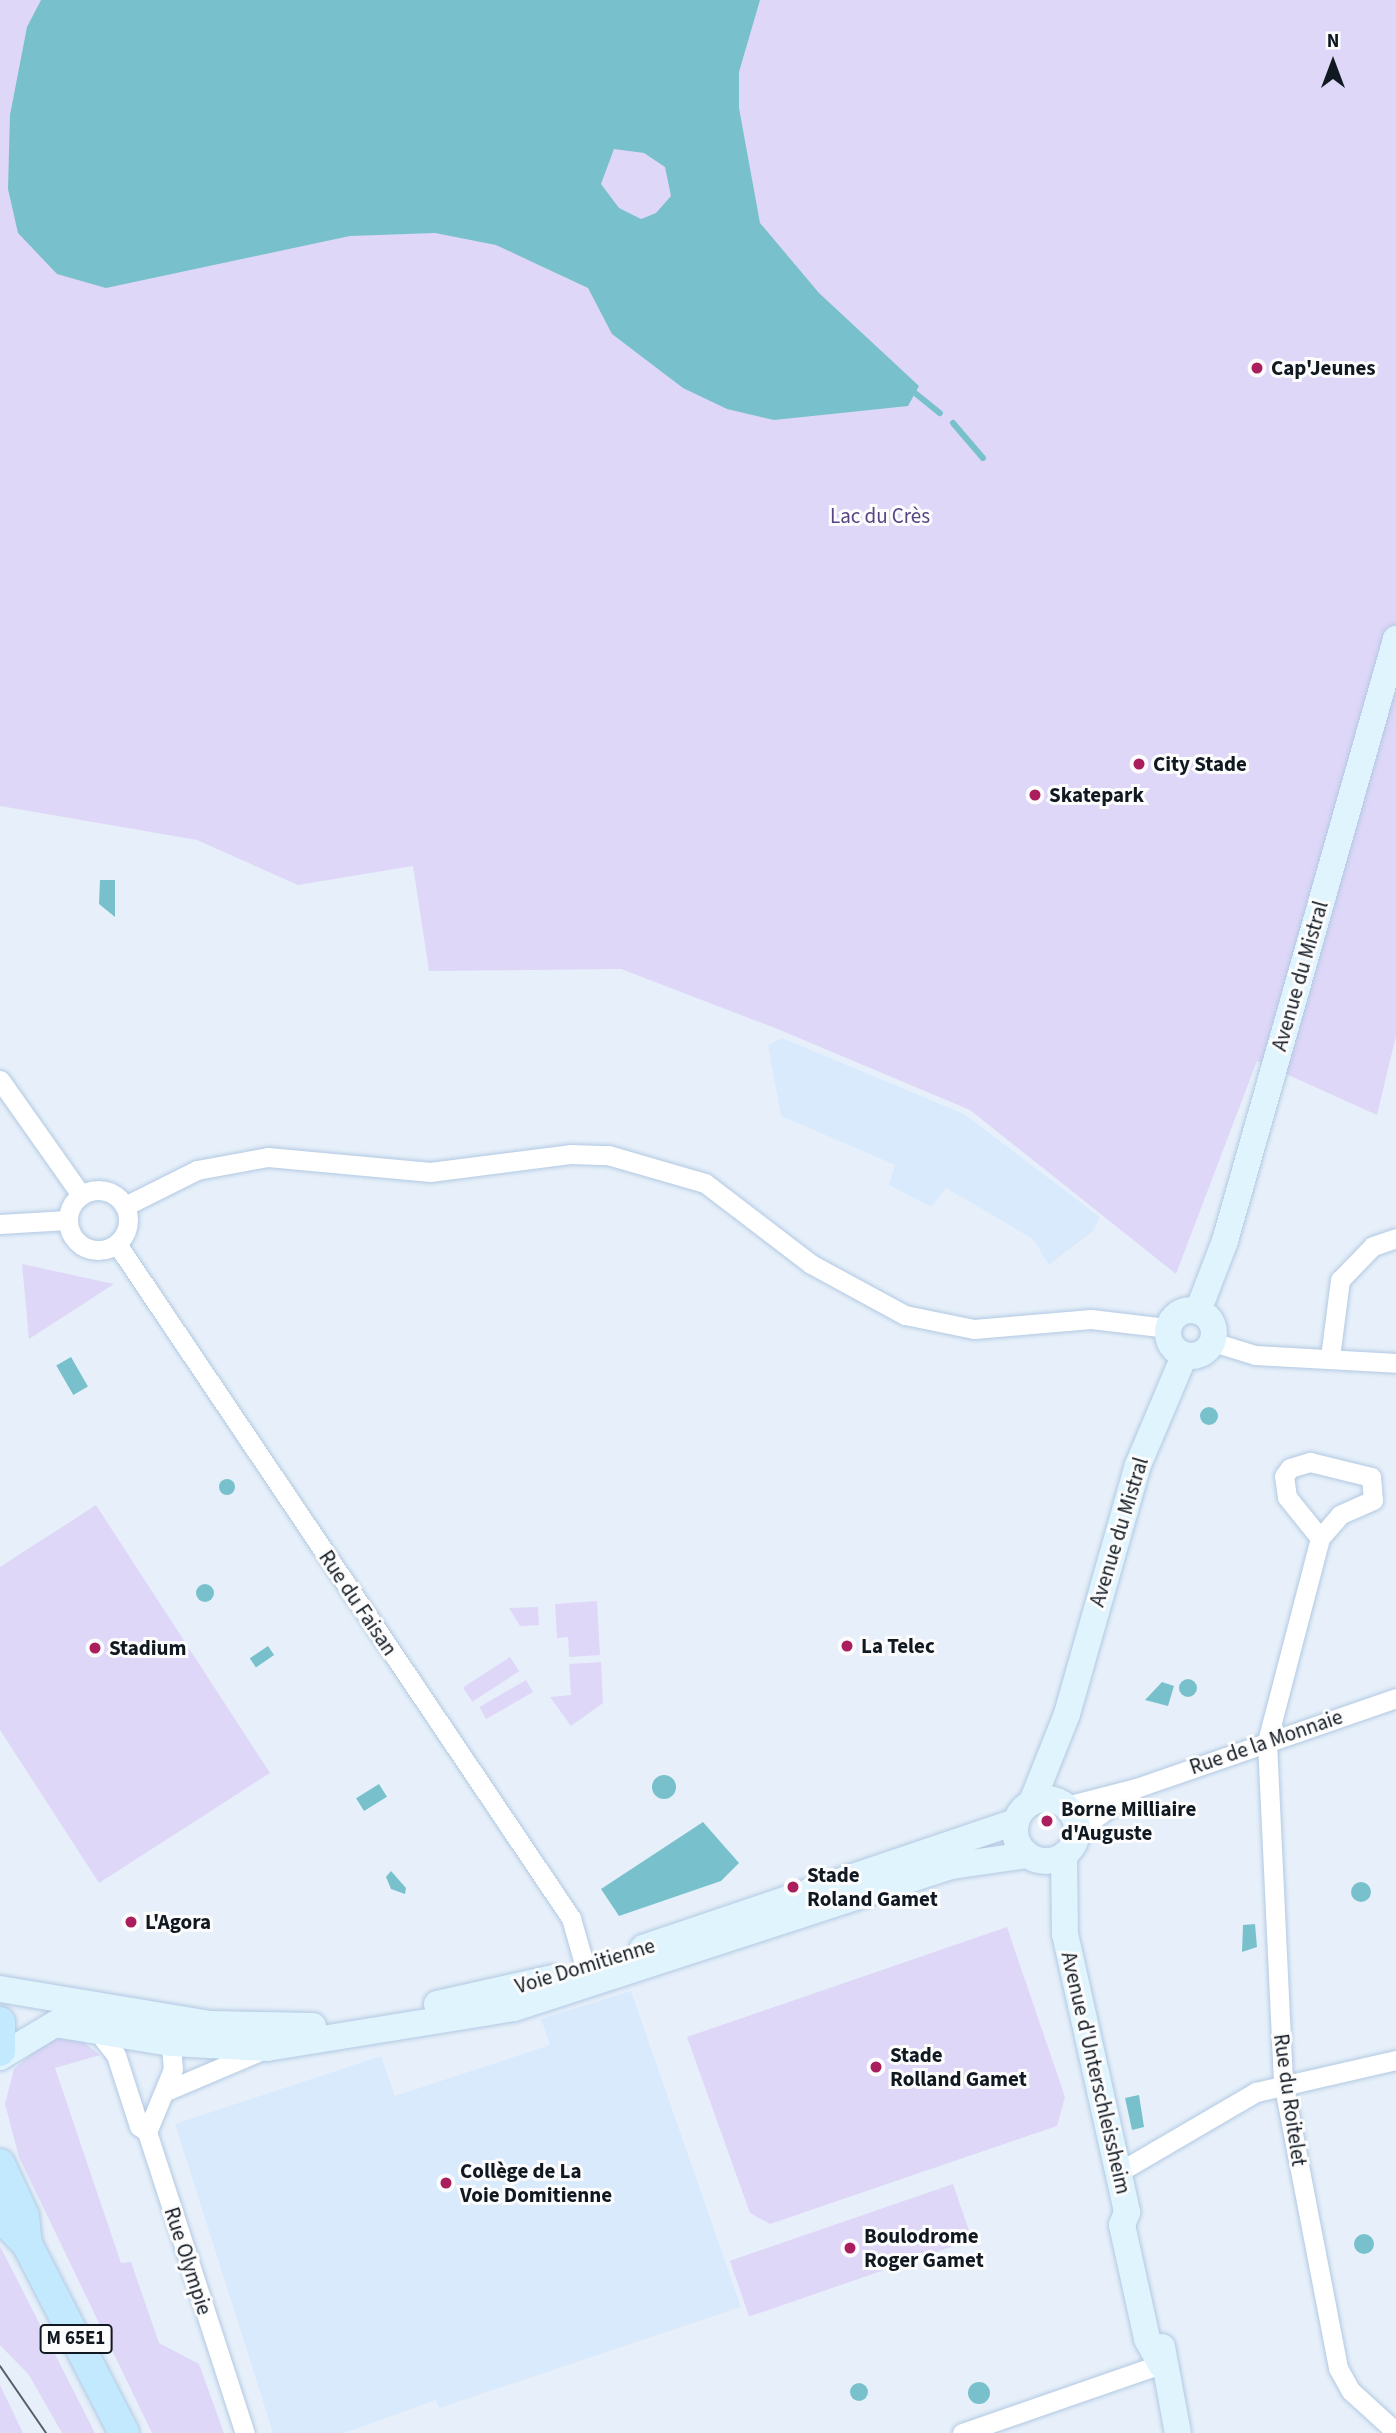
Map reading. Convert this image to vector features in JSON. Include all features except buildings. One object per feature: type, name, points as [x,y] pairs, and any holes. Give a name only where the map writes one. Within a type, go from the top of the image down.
[{"type":"main road","points":[[0,2022],[0,2050]]},
{"type":"main road","name":"M 65E1","points":[[0,2164],[24,2216],[27,2244]]},
{"type":"main road","name":"M 65E1","points":[[0,2216],[27,2244],[124,2433]]},
{"type":"street","name":"Avenue du Mistral","points":[[1198,1311],[1225,1241],[1396,639]]},
{"type":"street","points":[[0,1080],[81,1195]]},
{"type":"street","points":[[125,1206],[197,1170],[268,1157],[430,1172],[570,1154],[608,1155],[705,1183],[811,1264],[905,1315],[974,1329],[1091,1319],[1168,1328]]},
{"type":"street","points":[[101,1190],[125,1206],[128,1227],[117,1244],[99,1251],[80,1245],[68,1220],[81,1195],[101,1190]]},
{"type":"street","points":[[0,1224],[68,1220]]},
{"type":"street","points":[[1331,1357],[1340,1280],[1354,1261],[1396,1238]]},
{"type":"street","name":"Rue du Faisan","points":[[117,1244],[571,1918],[585,1967]]},
{"type":"street","points":[[1198,1311],[1214,1327],[1213,1342],[1204,1353],[1184,1356],[1169,1342],[1168,1328],[1178,1314],[1198,1311]]},
{"type":"street","points":[[1213,1342],[1255,1355],[1331,1357],[1396,1363]]},
{"type":"street","name":"Avenue du Mistral","points":[[1032,1802],[1067,1714],[1138,1465],[1184,1356]]},
{"type":"street","points":[[1310,1462],[1371,1477],[1373,1500],[1340,1515],[1320,1538],[1287,1497],[1284,1476],[1290,1468],[1310,1462]]},
{"type":"street","name":"Rue du Roitelet","points":[[1320,1538],[1267,1742],[1283,2082],[1338,2368],[1351,2391],[1396,2432]]},
{"type":"street","name":"Rue de la Monnaie","points":[[1064,1805],[1136,1788],[1396,1698]]},
{"type":"street","name":"Avenue du Mistral","points":[[1064,1805],[1067,1714]]},
{"type":"street","name":"Rue de la Monnaie","points":[[1077,1831],[1136,1788]]},
{"type":"street","points":[[1032,1802],[1064,1805],[1077,1831],[1044,1857],[1017,1840],[1016,1822],[1032,1802]]},
{"type":"street","name":"Voie Domitienne","points":[[0,1989],[238,2027],[317,2026],[523,1987],[1016,1822]]},
{"type":"street","name":"Voie Domitienne","points":[[0,2057],[43,2027],[171,2043],[267,2048],[514,2008],[951,1866],[1044,1857]]},
{"type":"street","name":"Avenue d'Unterschleissheim","points":[[1044,1857],[1057,1927],[1065,1934],[1119,2172],[1127,2212],[1122,2225],[1144,2327],[1161,2364],[1178,2433]]},
{"type":"street","points":[[140,2011],[171,2043],[166,2091],[147,2132]]},
{"type":"street","name":"Rue Olympie","points":[[99,2032],[116,2055],[139,2126],[147,2132],[245,2433]]},
{"type":"street","points":[[166,2091],[267,2048]]},
{"type":"street","points":[[1119,2172],[1283,2082],[1396,2060]]},
{"type":"street","points":[[962,2433],[1161,2364]]},
{"type":"shaded area","points":[[782,1038],[964,1114],[1100,1217],[1093,1231],[1049,1265],[1033,1239],[946,1188],[931,1207],[889,1185],[895,1165],[781,1116],[768,1045]]},
{"type":"shaded area","name":"Collège de La Voie Domitienne","points":[[631,1991],[741,2307],[439,2408],[436,2400],[344,2433],[273,2433],[175,2124],[381,2056],[395,2096],[550,2045],[541,2019]]},
{"type":"green space","name":"Lac du Crès","points":[[0,0],[1396,0],[1396,1036],[1377,1115],[1257,1061],[1176,1274],[970,1110],[780,1030],[621,969],[429,971],[413,866],[298,885],[197,840],[0,806]]},
{"type":"green space","points":[[22,1264],[114,1284],[29,1339]]},
{"type":"green space","name":"Stadium","points":[[96,1505],[270,1773],[99,1883],[0,1730],[0,1567]]},
{"type":"green space","points":[[597,1601],[600,1655],[569,1657],[568,1637],[557,1638],[555,1604]]},
{"type":"green space","points":[[538,1607],[539,1625],[520,1626],[509,1608]]},
{"type":"green space","points":[[510,1657],[519,1671],[472,1702],[463,1687]]},
{"type":"green space","points":[[601,1662],[603,1703],[571,1726],[550,1697],[571,1695],[569,1664]]},
{"type":"green space","points":[[526,1680],[533,1692],[486,1719],[479,1707]]},
{"type":"green space","name":"Stade Rolland Gamet","points":[[1007,1927],[1065,2097],[1057,2126],[770,2224],[750,2213],[687,2037]]},
{"type":"green space","points":[[51,2038],[82,2041],[100,2055],[55,2068],[121,2263],[131,2262],[159,2343],[199,2364],[224,2433],[152,2433],[19,2157],[5,2104],[14,2069]]},
{"type":"green space","name":"Boulodrome Roger Gamet","points":[[953,2184],[972,2240],[749,2317],[730,2261]]},
{"type":"green space","points":[[0,2246],[95,2433],[62,2433],[29,2375],[0,2345]]},
{"type":"green space","points":[[0,2385],[23,2433],[0,2433]]},
{"type":"water","points":[[41,0],[760,0],[739,72],[739,108],[760,223],[819,293],[919,386],[908,406],[774,420],[727,409],[683,388],[612,334],[588,288],[496,245],[435,233],[350,236],[106,288],[57,274],[18,233],[8,189],[10,115],[27,27]],"holes":[[[614,149],[644,153],[665,167],[671,196],[656,213],[641,219],[619,208],[601,184]]]},
{"type":"water","points":[[100,880],[115,880],[115,917],[99,904]]},
{"type":"water","points":[[71,1357],[88,1386],[73,1395],[56,1366]]},
{"type":"water","points":[[1209,1407],[1215,1410],[1218,1416],[1215,1422],[1209,1425],[1203,1422],[1200,1416],[1203,1410]]},
{"type":"water","points":[[227,1479],[233,1481],[233,1493],[227,1495],[221,1493],[219,1487],[221,1481]]},
{"type":"water","points":[[205,1584],[211,1587],[214,1593],[211,1599],[205,1602],[199,1599],[196,1593],[199,1587]]},
{"type":"water","points":[[268,1646],[274,1655],[256,1667],[250,1658]]},
{"type":"water","points":[[1188,1679],[1196,1684],[1197,1688],[1192,1696],[1188,1697],[1180,1692],[1179,1688],[1184,1680]]},
{"type":"water","points":[[1162,1682],[1174,1686],[1168,1706],[1145,1700]]},
{"type":"water","points":[[664,1775],[675,1782],[676,1787],[669,1798],[664,1799],[653,1792],[652,1787],[659,1776]]},
{"type":"water","points":[[379,1784],[387,1797],[364,1811],[356,1798]]},
{"type":"water","points":[[703,1822],[739,1863],[721,1881],[619,1916],[601,1889]]},
{"type":"water","points":[[391,1871],[406,1888],[405,1894],[391,1889],[386,1877]]},
{"type":"water","points":[[1361,1882],[1368,1885],[1371,1892],[1368,1899],[1361,1902],[1354,1899],[1351,1892],[1354,1885]]},
{"type":"water","points":[[1255,1924],[1257,1947],[1242,1952],[1243,1925]]},
{"type":"water","points":[[1139,2095],[1144,2127],[1132,2130],[1125,2098]]},
{"type":"water","points":[[1364,2234],[1371,2237],[1374,2244],[1371,2251],[1364,2254],[1357,2251],[1354,2244],[1357,2237]]},
{"type":"water","points":[[975,2382],[983,2382],[990,2389],[990,2397],[983,2404],[975,2404],[968,2397],[968,2389]]},
{"type":"water","points":[[855,2383],[863,2383],[868,2392],[866,2399],[855,2401],[850,2396],[850,2388]]},
{"type":"waterway","points":[[915,393],[940,413]]},
{"type":"waterway","points":[[953,423],[983,458]]},
{"type":"tram line","points":[[0,2366],[46,2433]]},
{"type":"place","name":"Cap'Jeunes","points":[[1257,368]]},
{"type":"place","name":"City Stade","points":[[1139,764]]},
{"type":"place","name":"Skatepark","points":[[1035,795]]},
{"type":"place","name":"La Telec","points":[[847,1646]]},
{"type":"place","name":"Stadium","points":[[95,1648]]},
{"type":"place","name":"Borne Milliaire d'Auguste","points":[[1047,1821]]},
{"type":"place","name":"Stade Roland Gamet","points":[[793,1887]]},
{"type":"place","name":"L'Agora","points":[[131,1922]]},
{"type":"place","name":"Stade Rolland Gamet","points":[[876,2067]]},
{"type":"place","name":"Collège de La Voie Domitienne","points":[[446,2183]]},
{"type":"place","name":"Boulodrome Roger Gamet","points":[[850,2248]]}]
